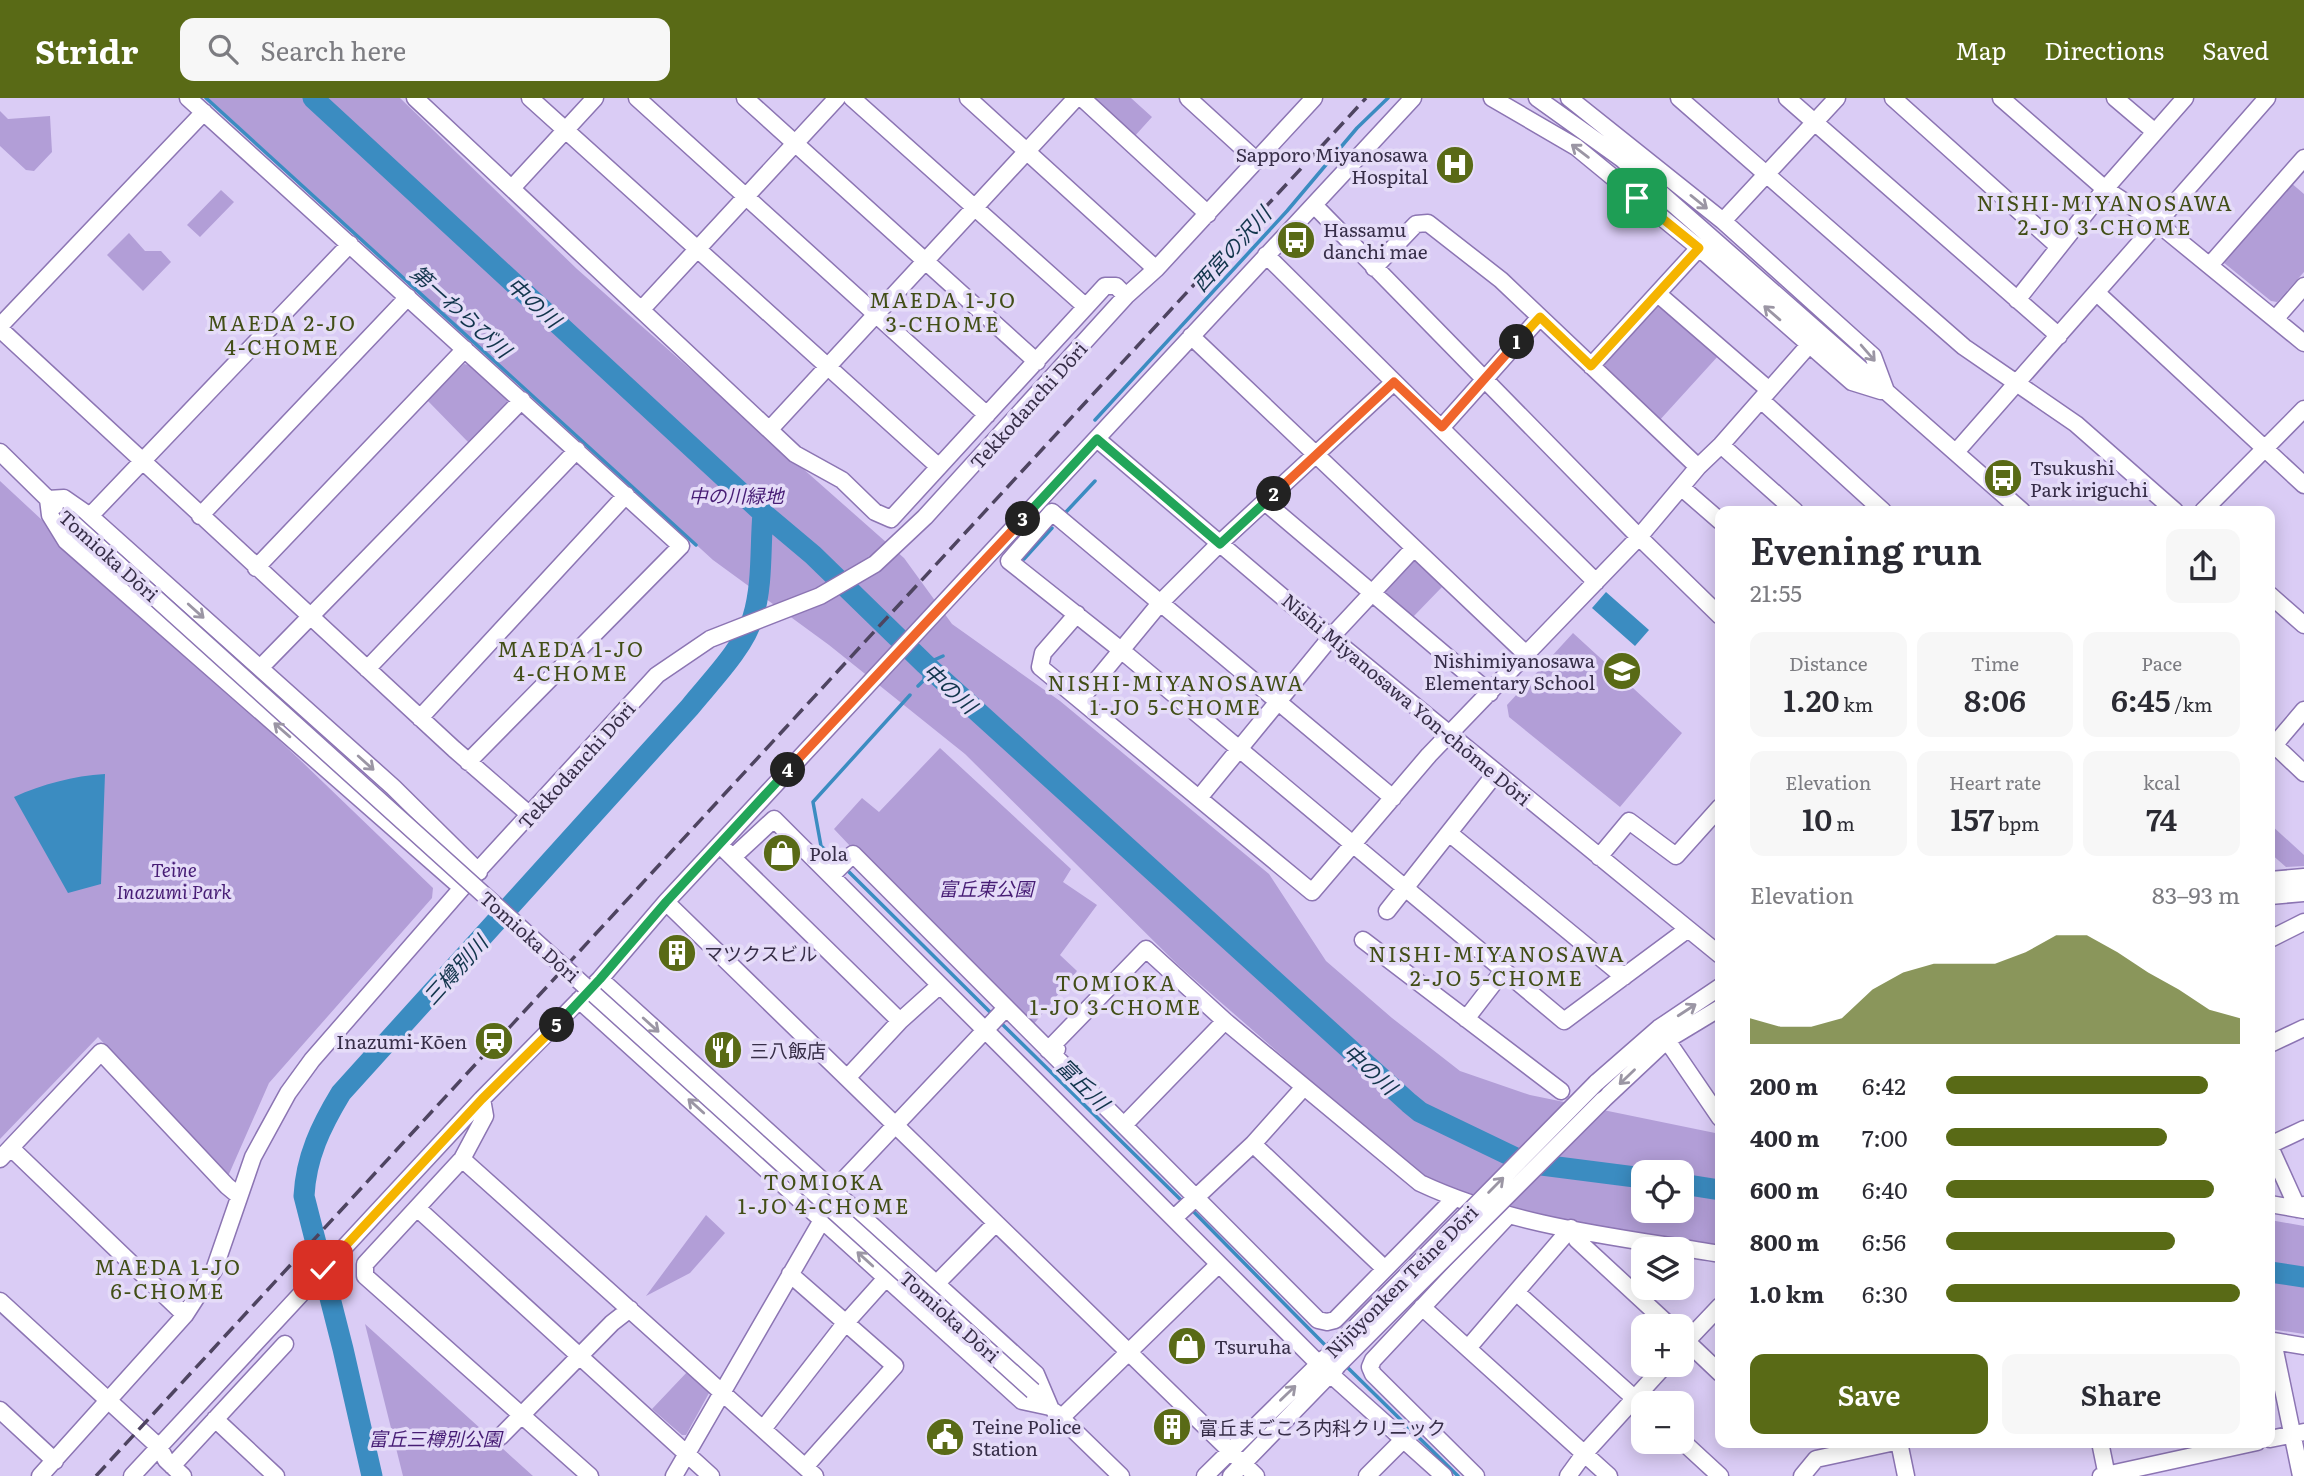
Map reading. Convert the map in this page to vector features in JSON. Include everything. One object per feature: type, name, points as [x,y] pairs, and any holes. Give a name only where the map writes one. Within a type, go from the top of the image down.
[{"type":"street","points":[[188,98],[681,545],[468,762]]},
{"type":"street","points":[[415,98],[795,454],[842,480],[875,512],[891,519],[1105,286],[1116,286],[1126,296]]},
{"type":"street","points":[[530,98],[939,467]]},
{"type":"street","points":[[512,188],[595,98]]},
{"type":"street","points":[[637,98],[987,415]]},
{"type":"street","points":[[745,98],[1037,362]]},
{"type":"street","points":[[642,309],[837,98]]},
{"type":"street","points":[[852,98],[1085,306]]},
{"type":"street","points":[[968,98],[1156,269]]},
{"type":"street","points":[[769,429],[1076,98]]},
{"type":"street","points":[[1082,98],[1208,214]]},
{"type":"street","points":[[1188,98],[1257,161]]},
{"type":"street","points":[[132,1476],[482,1099],[600,979],[719,844],[1413,98]]},
{"type":"street","points":[[1492,98],[1576,147],[1699,248],[1852,382],[1887,393]]},
{"type":"street","points":[[1537,98],[1622,159],[2016,506]]},
{"type":"street","points":[[1569,98],[1723,222],[1873,356],[1887,393]]},
{"type":"street","points":[[1679,98],[1964,347],[2076,424],[2169,506]]},
{"type":"street","points":[[1787,98],[2059,336]]},
{"type":"street","points":[[1723,222],[1837,98]]},
{"type":"street","points":[[1893,98],[2059,247]]},
{"type":"street","points":[[2001,98],[2105,189],[2156,222],[2304,343]]},
{"type":"street","points":[[2115,98],[2155,132]]},
{"type":"street","points":[[2017,300],[2105,189],[2185,98]]},
{"type":"street","points":[[1956,452],[2267,98]]},
{"type":"street","name":"Tekkodanchi Dōri","points":[[40,1476],[185,1315],[214,1270],[253,1157],[288,1093],[312,1060],[462,888],[531,816],[657,675],[710,639],[820,596],[875,564],[925,517],[1126,296],[1156,269],[1208,214],[1257,161],[1305,101]]},
{"type":"street","points":[[204,112],[0,328],[310,618],[531,816]]},
{"type":"street","points":[[2210,265],[2304,158]]},
{"type":"street","points":[[1314,205],[1715,611]]},
{"type":"street","points":[[1374,268],[1416,224],[1428,223],[1501,280],[1698,467]]},
{"type":"street","points":[[90,516],[350,244]]},
{"type":"street","points":[[1591,366],[1699,248]]},
{"type":"street","points":[[1266,255],[1596,582]]},
{"type":"street","points":[[2276,318],[2304,286]]},
{"type":"street","points":[[2097,293],[2304,485]]},
{"type":"street","points":[[1658,294],[1878,506]]},
{"type":"street","points":[[200,516],[408,297]]},
{"type":"street","points":[[1442,427],[1540,317]]},
{"type":"street","points":[[1191,337],[1527,655]]},
{"type":"street","points":[[1077,614],[1043,653],[1040,667],[1312,892],[1449,734],[1639,537],[1698,467],[1721,445],[1809,345]]},
{"type":"street","points":[[256,568],[466,349]]},
{"type":"street","points":[[1081,699],[1161,602],[1394,382]]},
{"type":"street","points":[[260,668],[522,400]]},
{"type":"street","points":[[2208,506],[2304,409]]},
{"type":"street","name":"Nishi Miyanosawa Yon-chōme Dōri","points":[[1097,439],[1331,637],[1715,951]]},
{"type":"street","points":[[1721,445],[1789,506]]},
{"type":"street","points":[[367,669],[577,450]]},
{"type":"street","name":"Tomioka Dōri","points":[[0,453],[67,518],[1055,1412],[1111,1473]]},
{"type":"street","points":[[1682,488],[1715,517]]},
{"type":"street","points":[[420,718],[626,495]]},
{"type":"street","points":[[462,888],[66,541],[50,515],[48,499],[64,498],[90,516],[393,787],[479,872]]},
{"type":"street","points":[[1265,502],[1490,693]]},
{"type":"street","points":[[1393,799],[1052,512],[1009,561],[1121,650],[1564,1021],[1688,929]]},
{"type":"street","points":[[1199,797],[1331,637],[1414,548]]},
{"type":"street","points":[[2275,599],[2304,625]]},
{"type":"street","points":[[2275,742],[2304,710]]},
{"type":"street","points":[[2275,749],[2304,773]]},
{"type":"street","points":[[1387,911],[1496,773]]},
{"type":"street","points":[[1599,858],[1629,821],[1676,856],[1715,813]]},
{"type":"street","points":[[733,857],[774,819],[1176,1216],[1219,1264],[1444,1476]]},
{"type":"street","points":[[1449,833],[1625,977]]},
{"type":"street","points":[[719,844],[900,1021]]},
{"type":"street","points":[[833,875],[853,854],[1004,1011],[1053,1049],[1193,1199],[1318,1320],[1335,1320],[1454,1199]]},
{"type":"street","points":[[2275,879],[2304,877]]},
{"type":"street","points":[[2275,896],[2304,893]]},
{"type":"street","points":[[666,902],[1256,1476]]},
{"type":"street","points":[[2275,936],[2304,922]]},
{"type":"street","points":[[1363,940],[1561,1091]]},
{"type":"street","points":[[1053,1049],[1146,949],[1224,1021],[1420,1184],[1454,1199],[1508,1216],[1715,1253]]},
{"type":"street","points":[[1466,1019],[1503,971]]},
{"type":"street","points":[[600,979],[1036,1374],[1055,1412]]},
{"type":"street","points":[[847,1078],[900,1021],[940,985]]},
{"type":"street","points":[[1663,1034],[1715,991]]},
{"type":"street","points":[[579,1000],[1022,1401],[1055,1412]]},
{"type":"street","points":[[1663,1034],[1715,1010]]},
{"type":"street","points":[[834,1190],[1004,1011]]},
{"type":"street","points":[[1124,1125],[1224,1021]]},
{"type":"street","points":[[2275,1042],[2304,1028]]},
{"type":"street","points":[[1663,1034],[1715,1111]]},
{"type":"street","name":"Nijūyonken Teine Dōri","points":[[1231,1476],[1329,1365],[1596,1083],[1663,1034]]},
{"type":"street","name":"Nijūyonken Teine Dōri","points":[[1205,1476],[1230,1450],[1329,1365],[1604,1100],[1663,1034]]},
{"type":"street","points":[[185,1315],[6,1154],[102,1052],[239,1196]]},
{"type":"street","points":[[1176,1216],[1252,1144],[1304,1087]]},
{"type":"street","points":[[1706,1099],[1715,1093]]},
{"type":"street","points":[[482,1099],[485,1116],[462,1159],[365,1264],[365,1276],[590,1476]]},
{"type":"street","points":[[2275,1144],[2304,1129]]},
{"type":"street","points":[[1252,1144],[1385,1269]]},
{"type":"street","points":[[2275,1156],[2302,1208]]},
{"type":"street","points":[[462,1159],[810,1471],[895,1366],[790,1274]]},
{"type":"street","points":[[2275,1205],[2302,1208]]},
{"type":"street","points":[[417,1208],[711,1476]]},
{"type":"street","points":[[1476,1476],[1373,1374],[1370,1367],[1373,1360],[1508,1216]]},
{"type":"street","points":[[674,1476],[822,1220]]},
{"type":"street","points":[[937,1283],[996,1223]]},
{"type":"street","points":[[1468,1348],[1571,1228]]},
{"type":"street","points":[[1571,1228],[1577,1240],[1658,1314]]},
{"type":"street","points":[[1055,1412],[1128,1351],[1219,1264]]},
{"type":"street","points":[[763,1429],[846,1323],[886,1278]]},
{"type":"street","points":[[1516,1292],[1631,1395]]},
{"type":"street","points":[[0,1301],[159,1447],[178,1471],[215,1419],[285,1344]]},
{"type":"street","points":[[1422,1307],[1609,1476]]},
{"type":"street","points":[[500,1437],[612,1323],[630,1309]]},
{"type":"street","points":[[1694,1331],[1715,1311]]},
{"type":"street","points":[[2275,1341],[2304,1346]]},
{"type":"street","points":[[1694,1351],[1715,1369]]},
{"type":"street","points":[[2275,1366],[2298,1433],[2301,1476]]},
{"type":"street","points":[[1568,1476],[1584,1454],[1631,1410]]},
{"type":"street","points":[[0,1411],[55,1461]]},
{"type":"street","points":[[215,1419],[276,1476]]},
{"type":"street","points":[[2275,1438],[2298,1433]]},
{"type":"street","points":[[1367,1476],[1403,1440]]},
{"type":"street","points":[[1802,1476],[1816,1459],[1868,1448]]},
{"type":"street","points":[[1899,1448],[1906,1476]]},
{"type":"street","points":[[2101,1448],[2105,1475],[2229,1448]]},
{"type":"street","points":[[1694,1452],[1720,1476]]},
{"type":"green space","name":"中の川緑地","points":[[208,98],[400,98],[577,269],[904,558],[952,624],[1060,701],[1269,874],[1326,961],[1392,1018],[1460,1071],[1530,1095],[1715,1133],[1715,1247],[1694,1244],[1694,1237],[1654,1237],[1522,1215],[1428,1183],[1178,965],[965,754],[829,645],[713,560]]},
{"type":"green space","points":[[1088,98],[1131,98],[1152,117],[1133,138]]},
{"type":"green space","points":[[0,111],[8,119],[50,116],[52,152],[34,171],[26,170],[0,146]]},
{"type":"green space","points":[[2290,182],[2304,194],[2304,272],[2277,302],[2271,301],[2223,262]]},
{"type":"green space","points":[[221,190],[234,202],[200,237],[187,225]]},
{"type":"green space","points":[[129,233],[145,251],[161,251],[171,262],[143,291],[107,255]]},
{"type":"green space","points":[[1660,303],[1719,355],[1658,422],[1602,368],[1602,362],[1654,304]]},
{"type":"green space","points":[[464,364],[470,365],[508,399],[507,405],[469,443],[427,400]]},
{"type":"green space","name":"Teine Inazumi Park","points":[[0,481],[297,757],[433,888],[432,898],[269,1083],[229,1174],[225,1175],[98,1037],[0,1139]]},
{"type":"green space","points":[[1411,562],[1417,562],[1443,586],[1412,618],[1385,596],[1384,590]]},
{"type":"green space","points":[[1573,633],[1682,733],[1620,807],[1509,717],[1507,705]]},
{"type":"green space","name":"富丘東公園","points":[[940,748],[1071,869],[1063,882],[1097,905],[1060,955],[1077,971],[1033,1025],[937,938],[834,829],[862,798],[879,812]]},
{"type":"green space","points":[[2275,829],[2304,855],[2304,866],[2286,867],[2275,857]]},
{"type":"green space","points":[[706,1215],[725,1233],[690,1273],[646,1296]]},
{"type":"green space","points":[[2275,1221],[2304,1226],[2304,1334],[2275,1330]]},
{"type":"green space","name":"富丘三樽別公園","points":[[365,1324],[533,1476],[403,1476]]},
{"type":"green space","points":[[689,1370],[709,1388],[709,1393],[686,1435],[682,1435],[652,1409]]},
{"type":"water","points":[[1606,592],[1649,630],[1635,646],[1592,608]]},
{"type":"water","points":[[105,774],[101,884],[68,893],[14,797],[58,781]]},
{"type":"waterway","name":"第一わらび川","points":[[206,98],[696,545]]},
{"type":"waterway","name":"中の川","points":[[313,98],[763,513],[813,555],[925,664],[1409,1103],[1420,1112],[1526,1163],[1631,1176]]},
{"type":"waterway","name":"西宮の沢川","points":[[1095,420],[1287,211],[1357,128],[1388,98]]},
{"type":"waterway","name":"西宮の沢川","points":[[1066,512],[1095,481]]},
{"type":"waterway","name":"三樽別川","points":[[372,1476],[304,1196],[308,1168],[316,1142],[341,1093],[690,707],[734,653],[749,629],[756,604],[763,513]]},
{"type":"waterway","name":"西宮の沢川","points":[[1024,559],[1052,528]]},
{"type":"waterway","name":"西宮の沢川","points":[[918,686],[924,680],[925,664],[943,656]]},
{"type":"waterway","name":"富丘川","points":[[838,861],[821,846],[813,802],[910,695]]},
{"type":"waterway","name":"富丘川","points":[[846,869],[992,1014]]},
{"type":"waterway","name":"富丘川","points":[[1000,1022],[1184,1203]]},
{"type":"waterway","name":"中の川","points":[[1694,1186],[1715,1189]]},
{"type":"waterway","name":"富丘川","points":[[1190,1208],[1327,1347]]},
{"type":"waterway","name":"中の川","points":[[2275,1273],[2304,1277]]},
{"type":"waterway","name":"富丘川","points":[[1345,1365],[1458,1476]]},
{"type":"railway","points":[[96,1476],[1366,98]]},
{"type":"place","name":"Sapporo Miyanosawa Hospital","points":[[1455,165]]},
{"type":"place","name":"Hassamu danchi mae","points":[[1296,240]]},
{"type":"place","name":"Tsukushi Park iriguchi","points":[[2003,478]]},
{"type":"place","name":"Nishimiyanosawa Elementary School","points":[[1622,671]]},
{"type":"place","name":"Pola","points":[[782,853]]},
{"type":"place","name":"マツクスビル","points":[[677,953]]},
{"type":"place","name":"Inazumi-Kōen","points":[[494,1041]]},
{"type":"place","name":"三八飯店","points":[[723,1050]]},
{"type":"place","name":"Tsuruha","points":[[1187,1346]]},
{"type":"place","name":"富丘まごころ内科クリニック","points":[[1172,1427]]},
{"type":"place","name":"Teine Police Station","points":[[945,1437]]},
{"type":"district","name":"NISHI-MIYANOSAWA 2-JO 3-CHOME","points":[[2105,213]]},
{"type":"district","name":"MAEDA 1-JO 3-CHOME","points":[[943,310]]},
{"type":"district","name":"MAEDA 2-JO 4-CHOME","points":[[282,333]]},
{"type":"district","name":"MAEDA 1-JO 4-CHOME","points":[[571,659]]},
{"type":"district","name":"NISHI-MIYANOSAWA 1-JO 5-CHOME","points":[[1176,693]]},
{"type":"district","name":"NISHI-MIYANOSAWA 2-JO 5-CHOME","points":[[1497,964]]},
{"type":"district","name":"TOMIOKA 1-JO 3-CHOME","points":[[1116,993]]},
{"type":"district","name":"TOMIOKA 1-JO 4-CHOME","points":[[824,1192]]},
{"type":"district","name":"MAEDA 1-JO 6-CHOME","points":[[168,1277]]},
{"type":"route","points":[[323,1270],[482,1099],[600,979],[666,902],[1097,439],[1220,544],[1394,382],[1442,427],[1540,317],[1591,366],[1699,248],[1637,198]]}]
